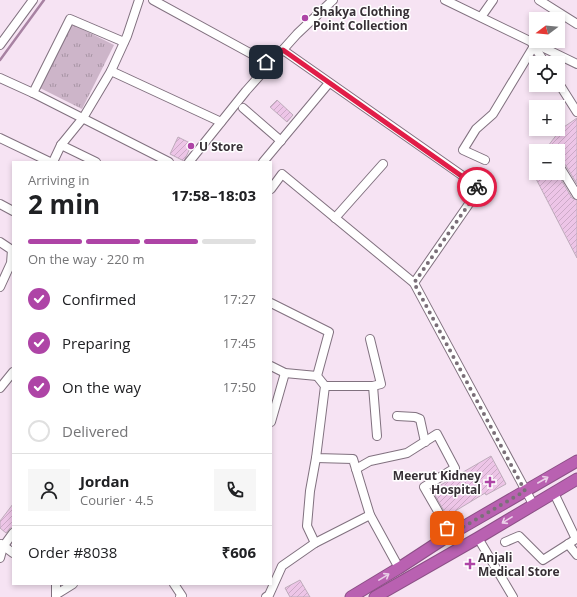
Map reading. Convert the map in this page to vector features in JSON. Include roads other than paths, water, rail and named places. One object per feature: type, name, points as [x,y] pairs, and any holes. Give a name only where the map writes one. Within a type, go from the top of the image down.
[{"type":"highway","points":[[351,597],[451,534],[577,461]]},
{"type":"highway","points":[[374,597],[478,538],[577,478]]},
{"type":"street","points":[[0,45],[33,0]]},
{"type":"street","points":[[53,161],[61,145],[83,118],[110,70],[124,42],[139,0]]},
{"type":"street","points":[[153,0],[270,64]]},
{"type":"street","points":[[445,0],[460,3],[481,17],[529,42]]},
{"type":"street","points":[[481,17],[492,0]]},
{"type":"street","points":[[539,0],[577,24]]},
{"type":"street","points":[[190,161],[246,91],[329,1]]},
{"type":"street","points":[[33,93],[70,19],[124,42]]},
{"type":"street","points":[[485,160],[463,150],[476,129],[493,114],[531,48]]},
{"type":"street","points":[[542,48],[577,64]]},
{"type":"street","points":[[283,50],[480,188],[414,283]]},
{"type":"street","points":[[110,70],[221,122]]},
{"type":"street","points":[[0,78],[168,161]]},
{"type":"street","points":[[264,161],[329,83]]},
{"type":"street","points":[[564,92],[577,112]]},
{"type":"street","points":[[243,108],[281,141]]},
{"type":"street","points":[[0,138],[48,161]]},
{"type":"street","points":[[61,145],[94,161]]},
{"type":"street","points":[[335,218],[383,164]]},
{"type":"street","points":[[272,188],[282,174],[414,283],[533,504]]},
{"type":"street","points":[[565,175],[577,195]]},
{"type":"street","points":[[0,204],[12,210]]},
{"type":"street","points":[[0,242],[12,250],[11,263],[0,287]]},
{"type":"street","points":[[272,304],[329,332],[317,376]]},
{"type":"street","points":[[325,386],[373,386],[381,384],[370,339]]},
{"type":"street","points":[[272,366],[285,373],[317,376],[325,386],[316,458],[310,491],[307,526],[315,543]]},
{"type":"street","points":[[0,388],[3,379],[12,373]]},
{"type":"street","points":[[272,418],[285,373]]},
{"type":"street","points":[[373,386],[377,436]]},
{"type":"street","points":[[397,416],[415,417],[420,419],[425,442]]},
{"type":"street","points":[[356,469],[370,462],[407,453],[437,434],[456,468],[424,487],[451,534]]},
{"type":"street","points":[[316,458],[353,459],[370,515],[399,568]]},
{"type":"street","points":[[505,542],[519,536],[543,560],[576,540],[554,492]]},
{"type":"street","points":[[266,597],[269,595],[282,566],[315,543],[370,515]]},
{"type":"street","points":[[0,558],[2,545],[12,534]]},
{"type":"street","points":[[478,538],[512,597]]},
{"type":"street","points":[[568,544],[577,555]]},
{"type":"street","points":[[2,545],[12,552]]},
{"type":"street","points":[[56,595],[71,585]]},
{"type":"street","points":[[175,585],[182,596],[180,597]]},
{"type":"waterway","points":[[0,60],[44,0]]},
{"type":"place","name":"Shakya Clothing Point Collection","points":[[305,18]]},
{"type":"place","name":"U Store","points":[[191,146]]},
{"type":"place","name":"Meerut Kidney Hospital","points":[[490,482]]},
{"type":"place","name":"Anjali Medical Store","points":[[470,564]]}]
